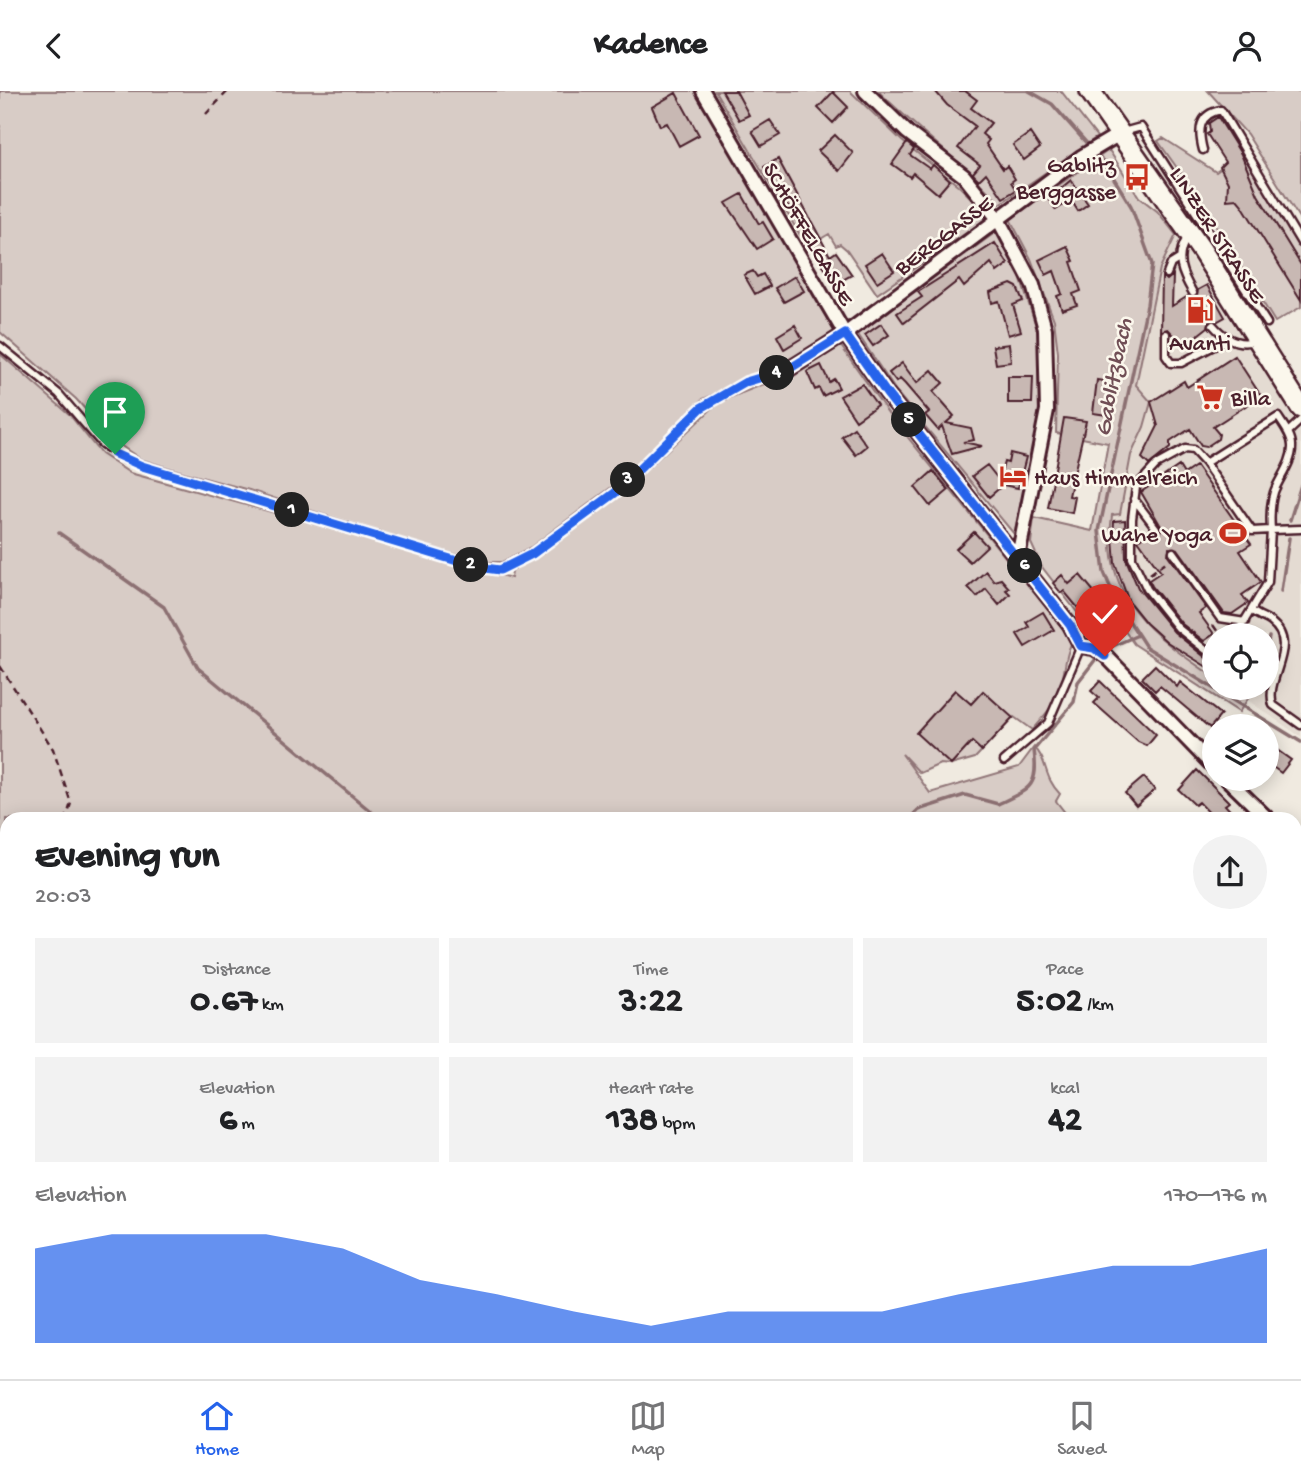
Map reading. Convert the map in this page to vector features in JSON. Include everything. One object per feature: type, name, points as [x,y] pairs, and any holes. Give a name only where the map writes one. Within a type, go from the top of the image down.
[{"type":"main road","name":"LINZER STRASSE","points":[[1090,91],[1190,234],[1263,331],[1301,408]]},
{"type":"street","name":"SCHÖFFELGASSE","points":[[703,91],[845,334],[887,394],[1070,625],[1081,646]]},
{"type":"street","points":[[865,91],[907,132],[964,176],[998,219],[1033,285],[1045,329],[1048,379],[1042,441],[1018,557]]},
{"type":"street","name":"BERGGASSE","points":[[789,369],[845,334],[1081,157],[1121,133]]},
{"type":"street","points":[[1081,646],[1102,653],[1202,755]]},
{"type":"street","points":[[1239,791],[1261,812]]},
{"type":"lane","points":[[1203,150],[1200,138],[1202,119],[1209,112],[1221,110],[1301,243]]},
{"type":"lane","points":[[1121,133],[1142,127],[1263,331],[1240,343],[1227,338],[1213,325]]},
{"type":"lane","points":[[1167,274],[1171,264],[1179,259],[1190,234]]},
{"type":"lane","points":[[1179,259],[1184,278],[1194,293]]},
{"type":"lane","points":[[1166,334],[1166,356],[1171,363],[1181,363],[1227,338]]},
{"type":"lane","points":[[0,346],[59,394],[102,444],[124,459],[477,567],[500,570],[532,554],[615,493],[701,408],[746,382],[789,369]]},
{"type":"lane","points":[[1174,554],[1220,618],[1245,622],[1268,582],[1270,511],[1292,446],[1288,432],[1278,417],[1205,463]]},
{"type":"lane","points":[[1288,432],[1301,420]]},
{"type":"lane","points":[[1202,647],[1178,628],[1141,580],[1132,558],[1134,498],[1136,487],[1147,473],[1177,450],[1193,450],[1252,531],[1301,529]]},
{"type":"lane","points":[[1134,498],[1156,528]]},
{"type":"lane","points":[[1252,611],[1271,622],[1283,641],[1283,654],[1271,689],[1273,705],[1301,725]]},
{"type":"lane","points":[[1004,761],[1048,723],[1081,646]]},
{"type":"path","points":[[206,114],[228,91]]},
{"type":"path","points":[[1141,580],[1174,554]]},
{"type":"path","points":[[0,666],[53,749],[71,803],[68,812]]},
{"type":"shaded area","points":[[0,91],[695,91],[834,331],[785,363],[703,399],[660,444],[617,483],[531,547],[502,562],[487,562],[413,544],[249,490],[145,462],[114,441],[76,399],[0,332]]},
{"type":"shaded area","points":[[715,91],[850,91],[902,141],[959,186],[983,210],[985,220],[877,294],[847,250],[840,244],[836,246],[829,234],[807,247]]},
{"type":"shaded area","points":[[878,91],[1061,91],[1097,137],[1000,204]]},
{"type":"shaded area","points":[[1208,91],[1301,91],[1301,221],[1247,134]]},
{"type":"shaded area","points":[[1163,138],[1216,172],[1243,152],[1301,247],[1301,307],[1275,322],[1199,199],[1158,141]]},
{"type":"shaded area","points":[[1109,150],[1139,197],[1157,211],[1176,235],[1160,268],[1136,385],[1151,402],[1144,427],[1131,455],[1120,514],[1112,515],[1111,544],[1115,570],[1123,592],[1136,612],[1152,629],[1170,646],[1202,669],[1202,688],[1134,644],[1122,627],[1100,642],[1042,567],[1031,543],[1034,518],[1092,531],[1108,443],[1056,433],[1058,353],[1054,320],[1031,259],[1010,219]]},
{"type":"shaded area","points":[[996,232],[1018,271],[1038,332],[1039,421],[1014,534],[898,394],[857,333]]},
{"type":"shaded area","points":[[1176,235],[1301,430],[1301,737],[1279,722],[1279,714],[1268,714],[1247,700],[1279,700],[1279,623],[1202,623],[1202,668],[1148,628],[1128,605],[1111,559],[1109,535],[1112,514],[1120,514],[1131,455],[1144,427],[1136,385],[1160,268]]},
{"type":"shaded area","points":[[841,346],[888,413],[1062,627],[1071,644],[1059,693],[1051,708],[1032,730],[1014,717],[975,758],[951,765],[940,764],[920,773],[902,754],[930,793],[1019,767],[1034,747],[1042,757],[1051,781],[1060,794],[1056,801],[1065,812],[0,812],[0,354],[69,414],[101,454],[130,473],[511,578],[512,571],[618,496],[719,402],[792,373],[794,376]]},
{"type":"shaded area","points":[[1220,700],[1247,700],[1239,712]]},
{"type":"building","points":[[722,91],[736,91],[749,115],[739,120]]},
{"type":"building","points":[[935,91],[965,91],[977,100],[971,108],[991,123],[982,134],[989,140],[986,144],[1003,169],[1007,166],[1015,179],[1011,182],[1016,190],[1003,198],[986,173],[979,180],[974,175],[980,165],[958,148],[975,126],[947,105]]},
{"type":"building","points":[[833,92],[848,107],[833,123],[818,108]]},
{"type":"building","points":[[676,93],[699,135],[679,146],[667,123],[660,126],[652,107]]},
{"type":"building","points":[[1218,117],[1241,154],[1258,195],[1301,265],[1301,300],[1242,205],[1237,199],[1227,200],[1228,183],[1220,167],[1225,162],[1207,134],[1210,132],[1209,123]]},
{"type":"building","points":[[770,120],[780,135],[761,146],[752,131]]},
{"type":"building","points":[[1030,133],[1040,148],[1024,160],[1013,145]]},
{"type":"building","points":[[835,135],[853,153],[839,171],[818,151]]},
{"type":"building","points":[[907,143],[914,149],[910,155],[930,169],[933,165],[950,180],[938,194],[913,173],[910,177],[892,164]]},
{"type":"building","points":[[778,159],[830,256],[836,252],[852,275],[839,282],[831,269],[827,272],[785,202],[783,203],[764,167]]},
{"type":"building","points":[[1071,180],[1088,204],[1078,211],[1071,200],[1056,210],[1048,199]]},
{"type":"building","points":[[742,194],[759,224],[763,222],[773,239],[757,249],[726,203]]},
{"type":"building","points":[[995,243],[1008,264],[997,272],[991,263],[964,287],[959,280],[904,323],[897,313],[922,297],[918,292]]},
{"type":"building","points":[[1067,246],[1074,261],[1071,262],[1081,291],[1073,294],[1077,305],[1062,310],[1057,296],[1062,294],[1054,271],[1046,275],[1039,260]]},
{"type":"building","points":[[882,253],[894,271],[877,282],[865,264]]},
{"type":"building","points":[[753,271],[757,277],[763,274],[770,286],[755,294],[744,275]]},
{"type":"building","points":[[1173,275],[1172,306],[1188,296],[1196,298],[1198,290],[1207,285],[1225,317],[1218,321],[1210,320],[1208,327],[1184,346],[1168,329],[1161,332],[1162,276],[1167,280]]},
{"type":"building","points":[[795,276],[804,291],[784,302],[775,288]]},
{"type":"building","points":[[1011,284],[1017,287],[1023,301],[1013,305],[1021,331],[1008,335],[999,301],[992,303],[990,292]]},
{"type":"building","points":[[881,324],[889,335],[873,346],[865,335]]},
{"type":"building","points":[[795,325],[802,338],[784,349],[777,336]]},
{"type":"building","points":[[1009,344],[1011,362],[996,364],[993,346]]},
{"type":"building","name":"Billa","points":[[1235,356],[1261,396],[1213,427],[1219,434],[1218,439],[1206,447],[1201,446],[1190,429],[1170,442],[1170,448],[1149,465],[1142,458],[1158,426],[1151,402],[1184,381],[1187,387]]},
{"type":"building","points":[[902,363],[917,383],[932,370],[943,383],[933,392],[954,416],[946,423],[971,428],[974,440],[963,442],[982,446],[952,454],[942,426],[938,430],[925,415],[929,412],[905,384],[900,379],[896,382],[889,373]]},
{"type":"building","points":[[821,365],[829,382],[834,379],[839,388],[823,396],[819,388],[815,390],[807,372]]},
{"type":"building","points":[[1008,377],[1033,377],[1032,403],[1008,403]]},
{"type":"building","points":[[1097,380],[1111,382],[1107,415],[1093,413]]},
{"type":"building","points":[[862,384],[877,405],[856,420],[840,396]]},
{"type":"building","points":[[1064,418],[1086,421],[1069,496],[1075,497],[1072,513],[1048,508]]},
{"type":"building","points":[[854,428],[867,446],[856,455],[842,437]]},
{"type":"building","points":[[1010,453],[1026,457],[1018,488],[1003,485],[989,497],[972,476],[987,465],[999,480],[1004,462],[1008,463]]},
{"type":"building","points":[[1179,466],[1184,474],[1196,466],[1251,544],[1240,551],[1261,582],[1242,595],[1248,603],[1232,614],[1224,613],[1178,549],[1169,548],[1168,555],[1206,608],[1199,613],[1206,623],[1202,623],[1202,639],[1182,624],[1149,580],[1161,572],[1138,540],[1151,531],[1159,533],[1162,528],[1141,492]]},
{"type":"building","points":[[933,471],[949,490],[930,506],[915,487]]},
{"type":"building","points":[[1125,520],[1126,559],[1138,588],[1174,632],[1202,655],[1202,664],[1167,642],[1146,623],[1129,602],[1115,563],[1114,521]]},
{"type":"building","points":[[974,532],[987,546],[970,562],[956,549]]},
{"type":"building","points":[[986,571],[994,581],[1001,579],[1009,588],[1006,590],[1010,594],[999,605],[986,589],[977,597],[968,587]]},
{"type":"building","points":[[1062,575],[1069,584],[1080,575],[1096,594],[1078,608],[1064,591],[1061,593],[1053,583]]},
{"type":"building","points":[[1043,612],[1054,630],[1025,647],[1017,634],[1029,627],[1026,622]]},
{"type":"building","points":[[1155,665],[1177,687],[1180,682],[1220,714],[1202,714],[1202,721],[1160,686],[1155,691],[1142,678]]},
{"type":"building","points":[[1100,681],[1156,735],[1147,746],[1138,742],[1094,703],[1099,698],[1091,691]]},
{"type":"building","points":[[955,690],[971,704],[983,691],[1013,718],[982,751],[972,742],[951,765],[916,733]]},
{"type":"building","points":[[1279,751],[1291,760],[1281,773],[1279,772]]},
{"type":"building","points":[[1197,770],[1202,775],[1202,791],[1218,791],[1229,802],[1225,805],[1232,812],[1208,812],[1199,802],[1195,805],[1179,790]]},
{"type":"building","points":[[1144,777],[1155,790],[1136,806],[1125,793]]},
{"type":"waterway","name":"Gablitzbach","points":[[1029,91],[1052,104],[1105,164],[1131,206],[1152,264],[1147,305],[1099,531],[1104,572],[1115,599],[1146,647],[1301,742]]},
{"type":"waterway","points":[[1290,520],[1301,485]]},
{"type":"waterway","points":[[59,533],[164,607],[198,668],[372,812]]},
{"type":"waterway","points":[[1281,591],[1289,538]]},
{"type":"waterway","points":[[1104,650],[1138,635]]},
{"type":"waterway","points":[[916,812],[965,795],[998,804],[1025,790],[1035,772],[1034,750],[1074,702],[1078,682],[1099,655]]},
{"type":"place","name":"Gablitz Berggasse","points":[[1137,177]]},
{"type":"place","name":"Avanti","points":[[1200,310]]},
{"type":"place","name":"Billa","points":[[1210,397]]},
{"type":"place","name":"Haus Himmelreich","points":[[1013,476]]},
{"type":"place","name":"Wahe Yoga","points":[[1233,533]]},
{"type":"route","points":[[115,454],[142,466],[477,567],[500,570],[532,554],[615,493],[701,408],[746,382],[789,369],[845,334],[887,394],[1070,625],[1081,646],[1094,648],[1105,656]]}]
